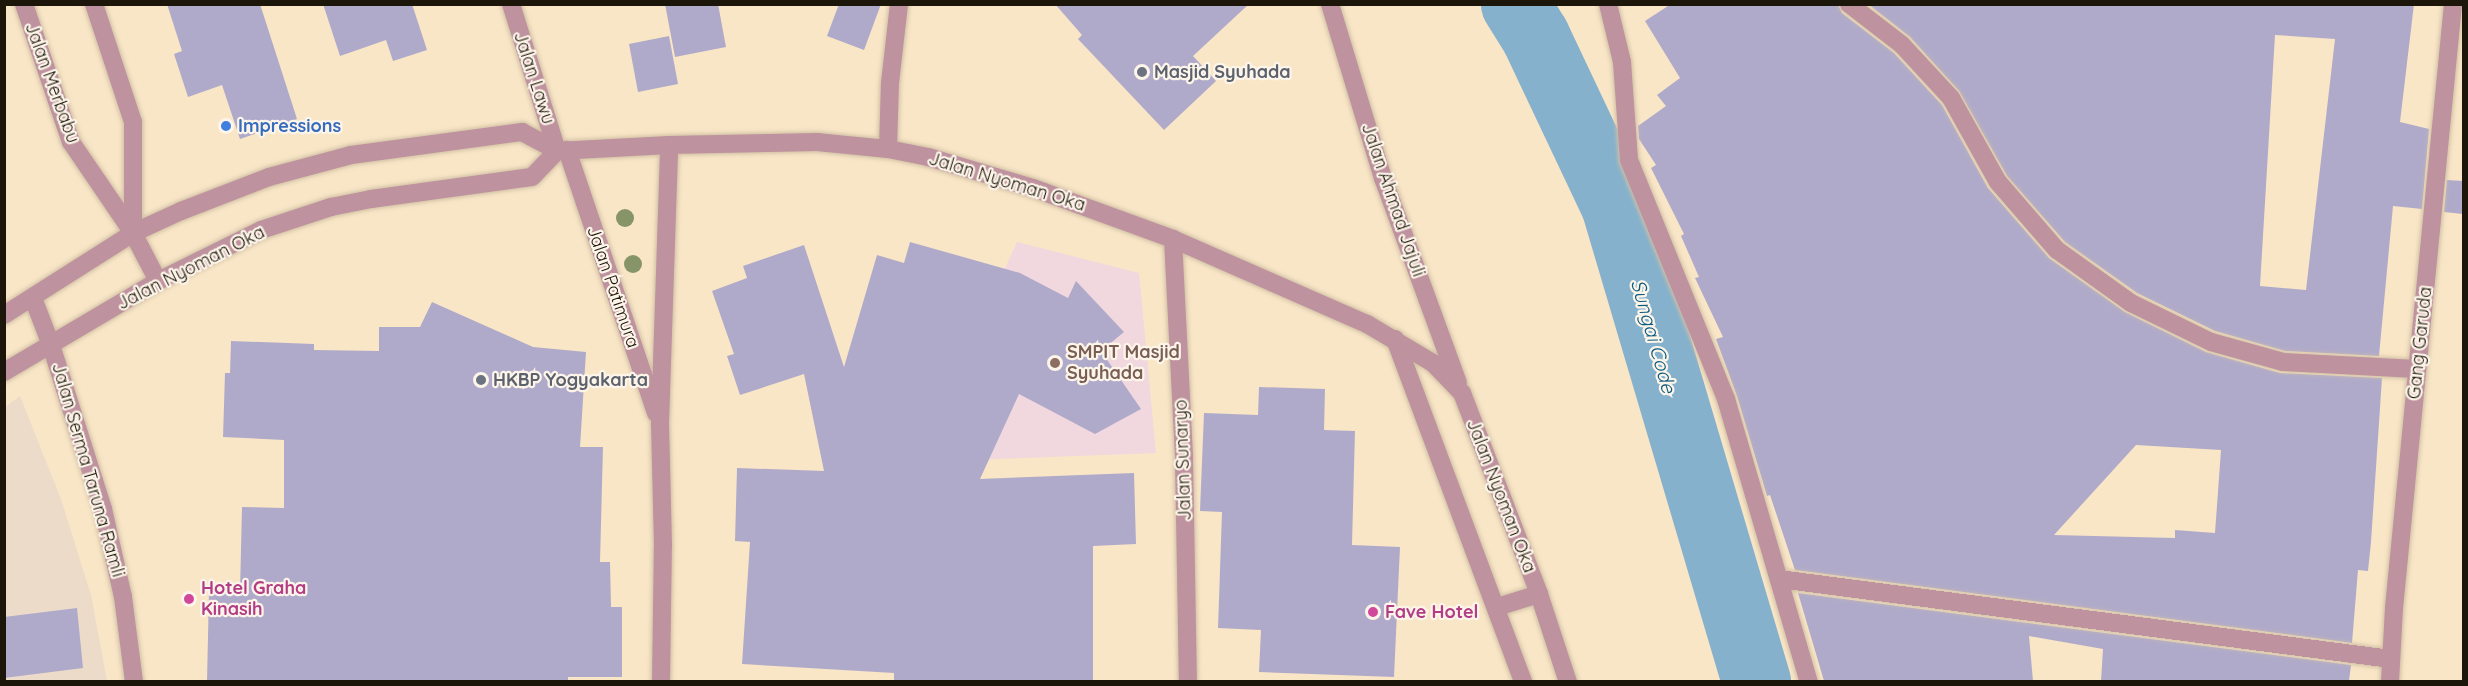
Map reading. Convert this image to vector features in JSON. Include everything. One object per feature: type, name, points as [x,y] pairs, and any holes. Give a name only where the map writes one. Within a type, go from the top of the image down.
[{"type":"street","name":"Jalan Merbabu","points":[[24,4],[71,142],[133,233],[158,281]]},
{"type":"street","points":[[94,4],[133,122],[133,233]]},
{"type":"street","name":"Jalan Lawu","points":[[511,4],[562,150]]},
{"type":"street","points":[[888,149],[890,83],[899,4]]},
{"type":"street","name":"Jalan Ahmad Jajuli","points":[[1330,4],[1383,178],[1462,393]]},
{"type":"street","points":[[1608,4],[1622,62],[1629,160],[1726,399],[1809,681]]},
{"type":"street","points":[[1849,4],[1902,45],[1951,98],[1998,182],[2057,250],[2131,303],[2211,342],[2283,362],[2417,369]]},
{"type":"street","name":"Gang Garuda","points":[[2390,681],[2417,369],[2453,4]]},
{"type":"street","points":[[4,315],[133,233],[222,194],[297,169],[351,155],[522,132],[562,150]]},
{"type":"street","name":"Jalan Nyoman Oka","points":[[4,372],[158,281],[261,230],[331,207],[447,186],[532,177],[562,150],[817,142],[888,149],[967,166],[1173,239],[1327,305],[1395,339],[1433,363],[1462,393],[1539,594],[1568,681]]},
{"type":"street","name":"Jalan Patimura","points":[[661,681],[663,546],[660,423],[669,145]]},
{"type":"street","name":"Jalan Patimura","points":[[562,150],[660,423]]},
{"type":"street","name":"Jalan Sunaryo","points":[[1173,239],[1184,458],[1188,681]]},
{"type":"street","name":"Jalan Serma Taruna Ramli","points":[[33,298],[51,345],[111,542],[132,648],[134,681]]},
{"type":"street","points":[[1395,339],[1523,681]]},
{"type":"street","points":[[1779,579],[2391,659]]},
{"type":"street","points":[[1497,607],[1539,594]]},
{"type":"shaded area","name":"SMPIT Masjid Syuhada","points":[[1017,242],[1139,273],[1156,453],[917,462]]},
{"type":"shaded area","points":[[20,396],[61,499],[91,595],[107,681],[5,682],[5,407]]},
{"type":"building","points":[[167,4],[260,4],[297,119],[240,139],[222,85],[188,97],[174,54],[182,51]]},
{"type":"building","points":[[323,4],[412,4],[427,50],[393,61],[386,40],[340,56]]},
{"type":"building","points":[[665,4],[718,4],[726,47],[675,57]]},
{"type":"building","points":[[839,4],[881,4],[864,50],[827,36]]},
{"type":"building","name":"Masjid Syuhada","points":[[1055,4],[1249,4],[1193,56],[1216,81],[1164,130],[1078,39],[1082,35]]},
{"type":"building","points":[[1671,4],[1838,4],[1842,13],[1894,53],[1942,105],[1988,188],[2049,258],[2125,312],[2206,352],[2280,373],[2382,378],[2368,571],[2358,570],[2352,643],[1795,570],[1770,495],[1767,496],[1737,396],[1716,339],[1723,337],[1695,278],[1699,277],[1681,236],[1684,234],[1651,168],[1656,165],[1639,139],[1638,126],[1666,106],[1657,95],[1680,78],[1645,21]],"holes":[[[2136,445],[2221,450],[2215,533],[2175,530],[2175,538],[2054,535]]]},
{"type":"building","points":[[1868,4],[2414,4],[2400,122],[2429,129],[2422,209],[2393,206],[2379,356],[2285,351],[2215,331],[2137,293],[2065,242],[2007,176],[1959,91],[1910,37]],"holes":[[[2275,35],[2335,39],[2306,290],[2260,286]]]},
{"type":"building","points":[[669,36],[678,84],[638,92],[629,44]]},
{"type":"building","points":[[2447,180],[2463,181],[2463,214],[2444,212]]},
{"type":"building","points":[[910,242],[1020,273],[1068,298],[1076,281],[1124,332],[1101,351],[1141,409],[1095,434],[1019,394],[980,479],[1134,473],[1136,544],[1093,546],[1093,681],[894,681],[894,673],[742,664],[750,542],[735,541],[737,468],[824,471],[804,374],[740,395],[727,356],[734,354],[712,291],[747,278],[743,266],[804,245],[844,367],[877,255],[904,263]]},
{"type":"building","points":[[432,302],[533,347],[586,352],[580,447],[603,447],[600,562],[610,562],[611,607],[622,607],[622,677],[568,677],[568,681],[207,681],[209,591],[240,592],[242,507],[284,508],[284,440],[223,437],[225,373],[230,373],[231,341],[314,344],[314,350],[379,351],[379,327],[420,327]]},
{"type":"building","points":[[1259,387],[1325,389],[1324,430],[1355,431],[1352,545],[1400,547],[1394,677],[1259,672],[1261,630],[1218,628],[1222,512],[1200,511],[1204,413],[1258,415]]},
{"type":"building","points":[[1798,593],[2351,665],[2349,681],[2101,681],[2103,649],[2029,636],[2033,681],[1824,681]]},
{"type":"building","points":[[77,608],[83,668],[4,678],[4,617]]},
{"type":"waterway","name":"Sungai Code","points":[[1515,4],[1535,36],[1615,205],[1756,682]]},
{"type":"place","name":"Masjid Syuhada","points":[[1142,72]]},
{"type":"place","name":"Impressions","points":[[226,126]]},
{"type":"place","name":"SMPIT Masjid Syuhada","points":[[1055,363]]},
{"type":"place","name":"HKBP Yogyakarta","points":[[481,380]]},
{"type":"place","name":"Hotel Graha Kinasih","points":[[189,599]]},
{"type":"place","name":"Fave Hotel","points":[[1373,612]]}]
